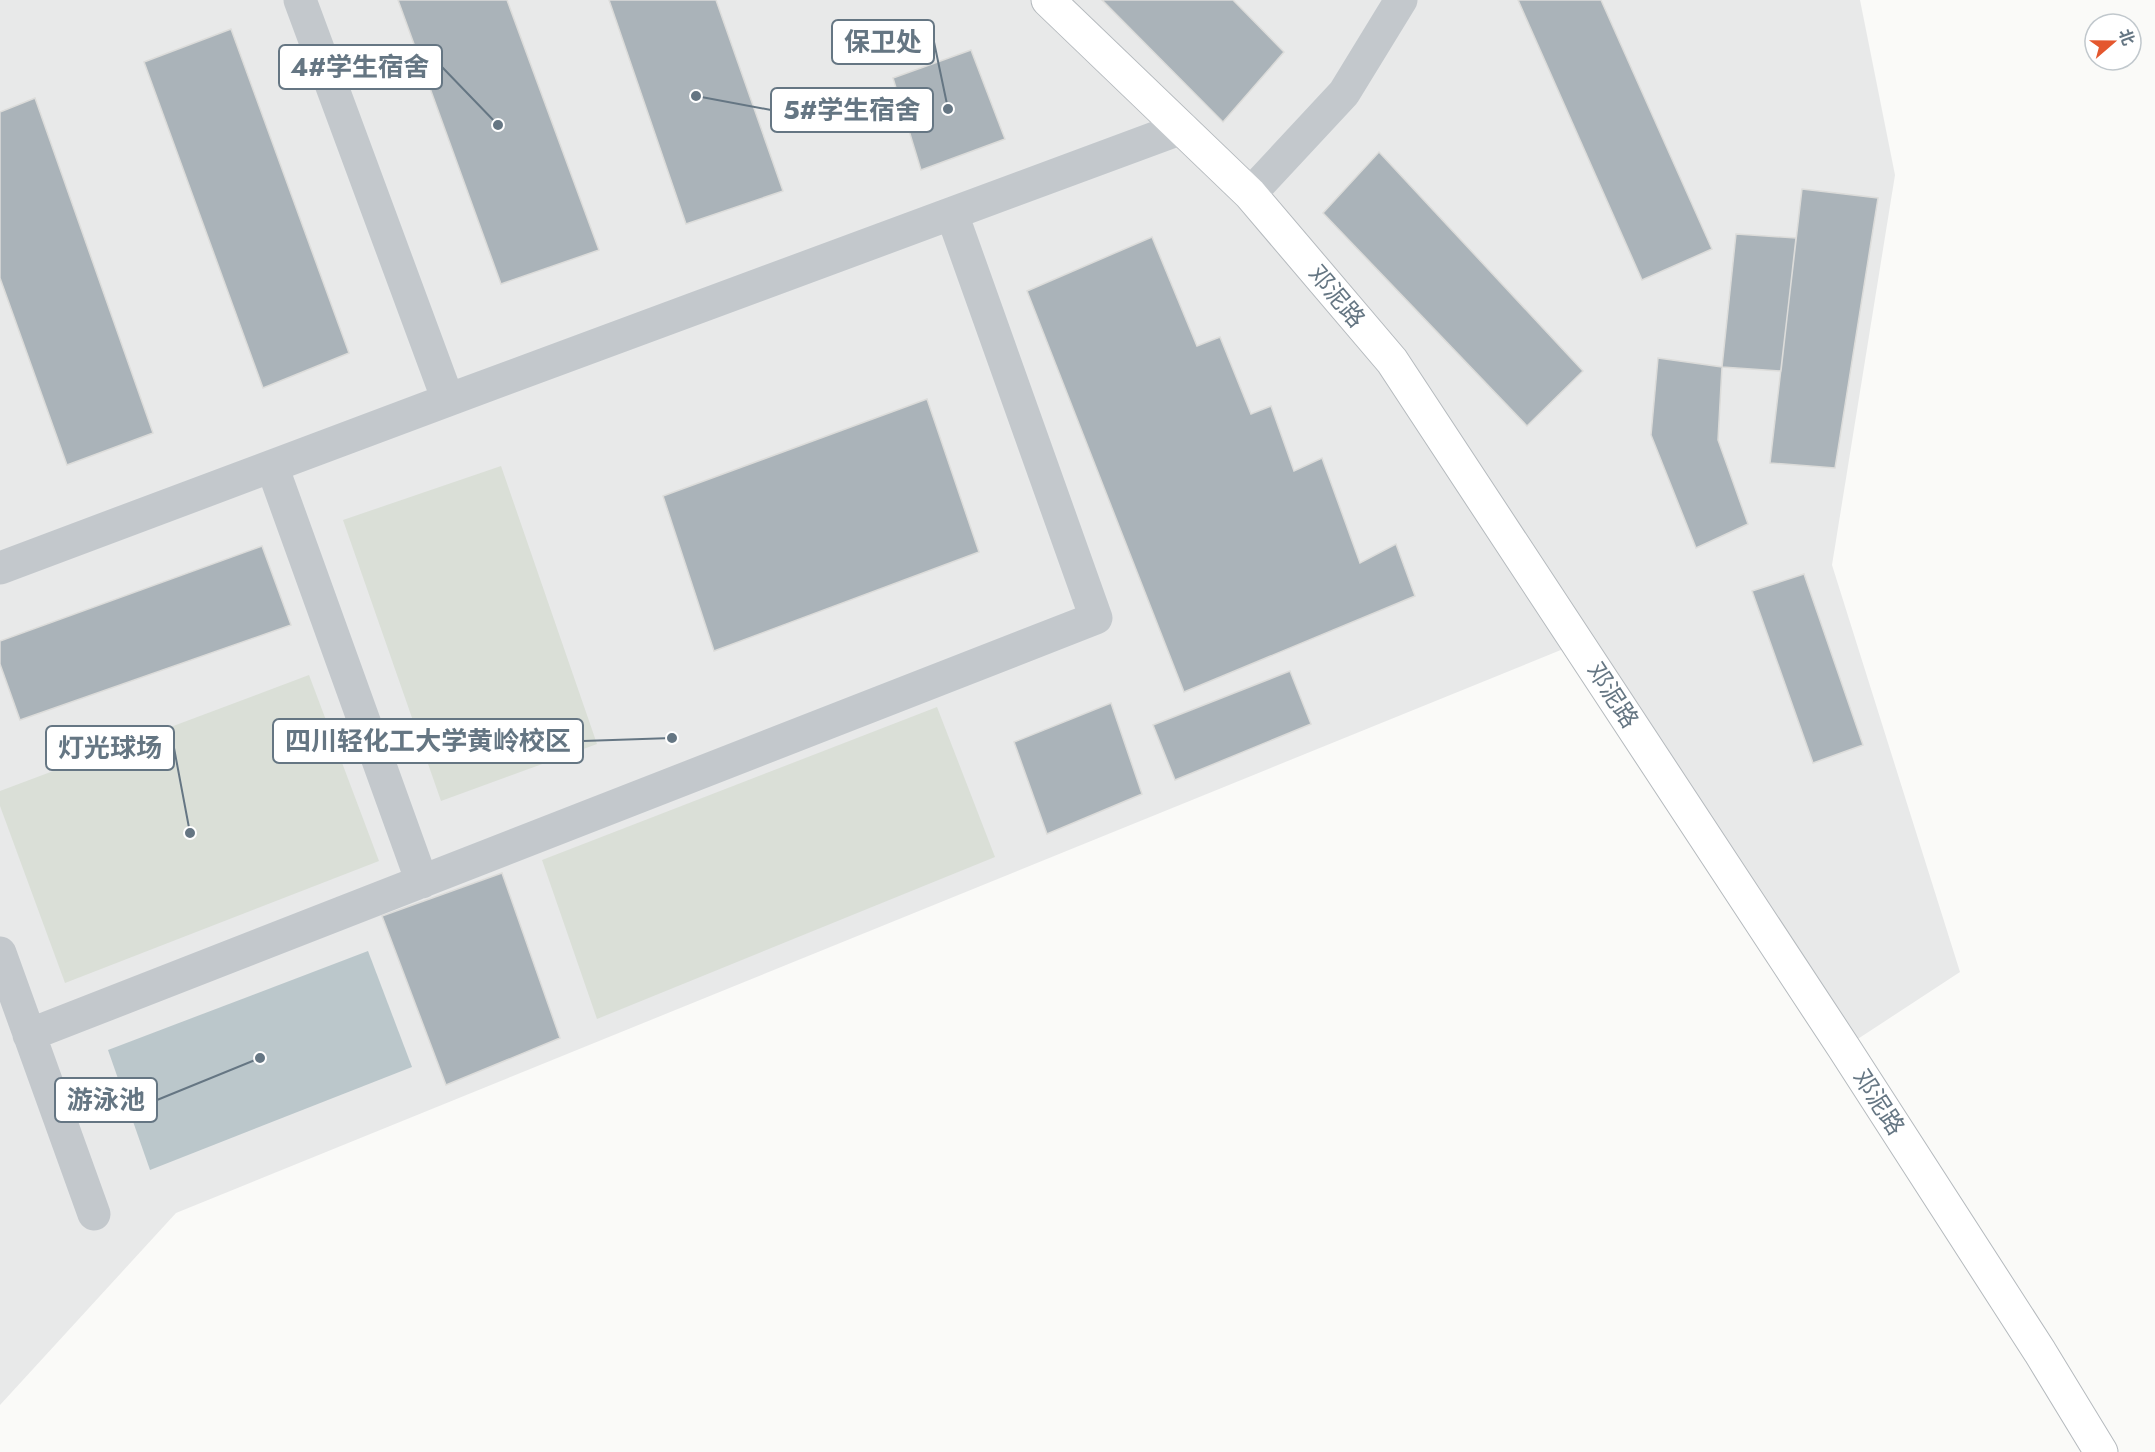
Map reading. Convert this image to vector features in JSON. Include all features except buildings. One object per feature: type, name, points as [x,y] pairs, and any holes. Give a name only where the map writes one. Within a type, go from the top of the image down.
[{"type":"main road","name":"邓泥路","points":[[1048,0],[1250,194],[1392,361],[1844,1048],[2040,1352],[2101,1452]]},
{"type":"lane","points":[[300,0],[448,400]]},
{"type":"lane","points":[[1250,194],[1344,93],[1401,0]]},
{"type":"lane","points":[[0,568],[1182,128]]},
{"type":"lane","points":[[29,1035],[1096,618],[952,214]]},
{"type":"lane","points":[[272,466],[422,882]]},
{"type":"lane","points":[[0,953],[94,1214]]},
{"type":"shaded area","points":[[0,0],[1860,0],[1895,175],[1832,565],[1960,972],[1844,1048],[1578,643],[176,1213],[0,1405]]},
{"type":"shaded area","points":[[501,466],[597,744],[441,801],[343,520]]},
{"type":"shaded area","points":[[309,675],[379,861],[65,983],[0,806],[0,791]]},
{"type":"shaded area","points":[[937,707],[995,857],[597,1019],[542,860]]},
{"type":"shaded area","points":[[368,951],[412,1067],[150,1170],[108,1050]]},
{"type":"place","name":"5#学生宿舍","points":[[696,96]]},
{"type":"place","name":"保卫处","points":[[948,109]]},
{"type":"place","name":"4#学生宿舍","points":[[498,125]]},
{"type":"place","name":"四川轻化工大学黄岭校区","points":[[672,738]]},
{"type":"place","name":"灯光球场","points":[[190,833]]},
{"type":"place","name":"游泳池","points":[[260,1058]]}]
